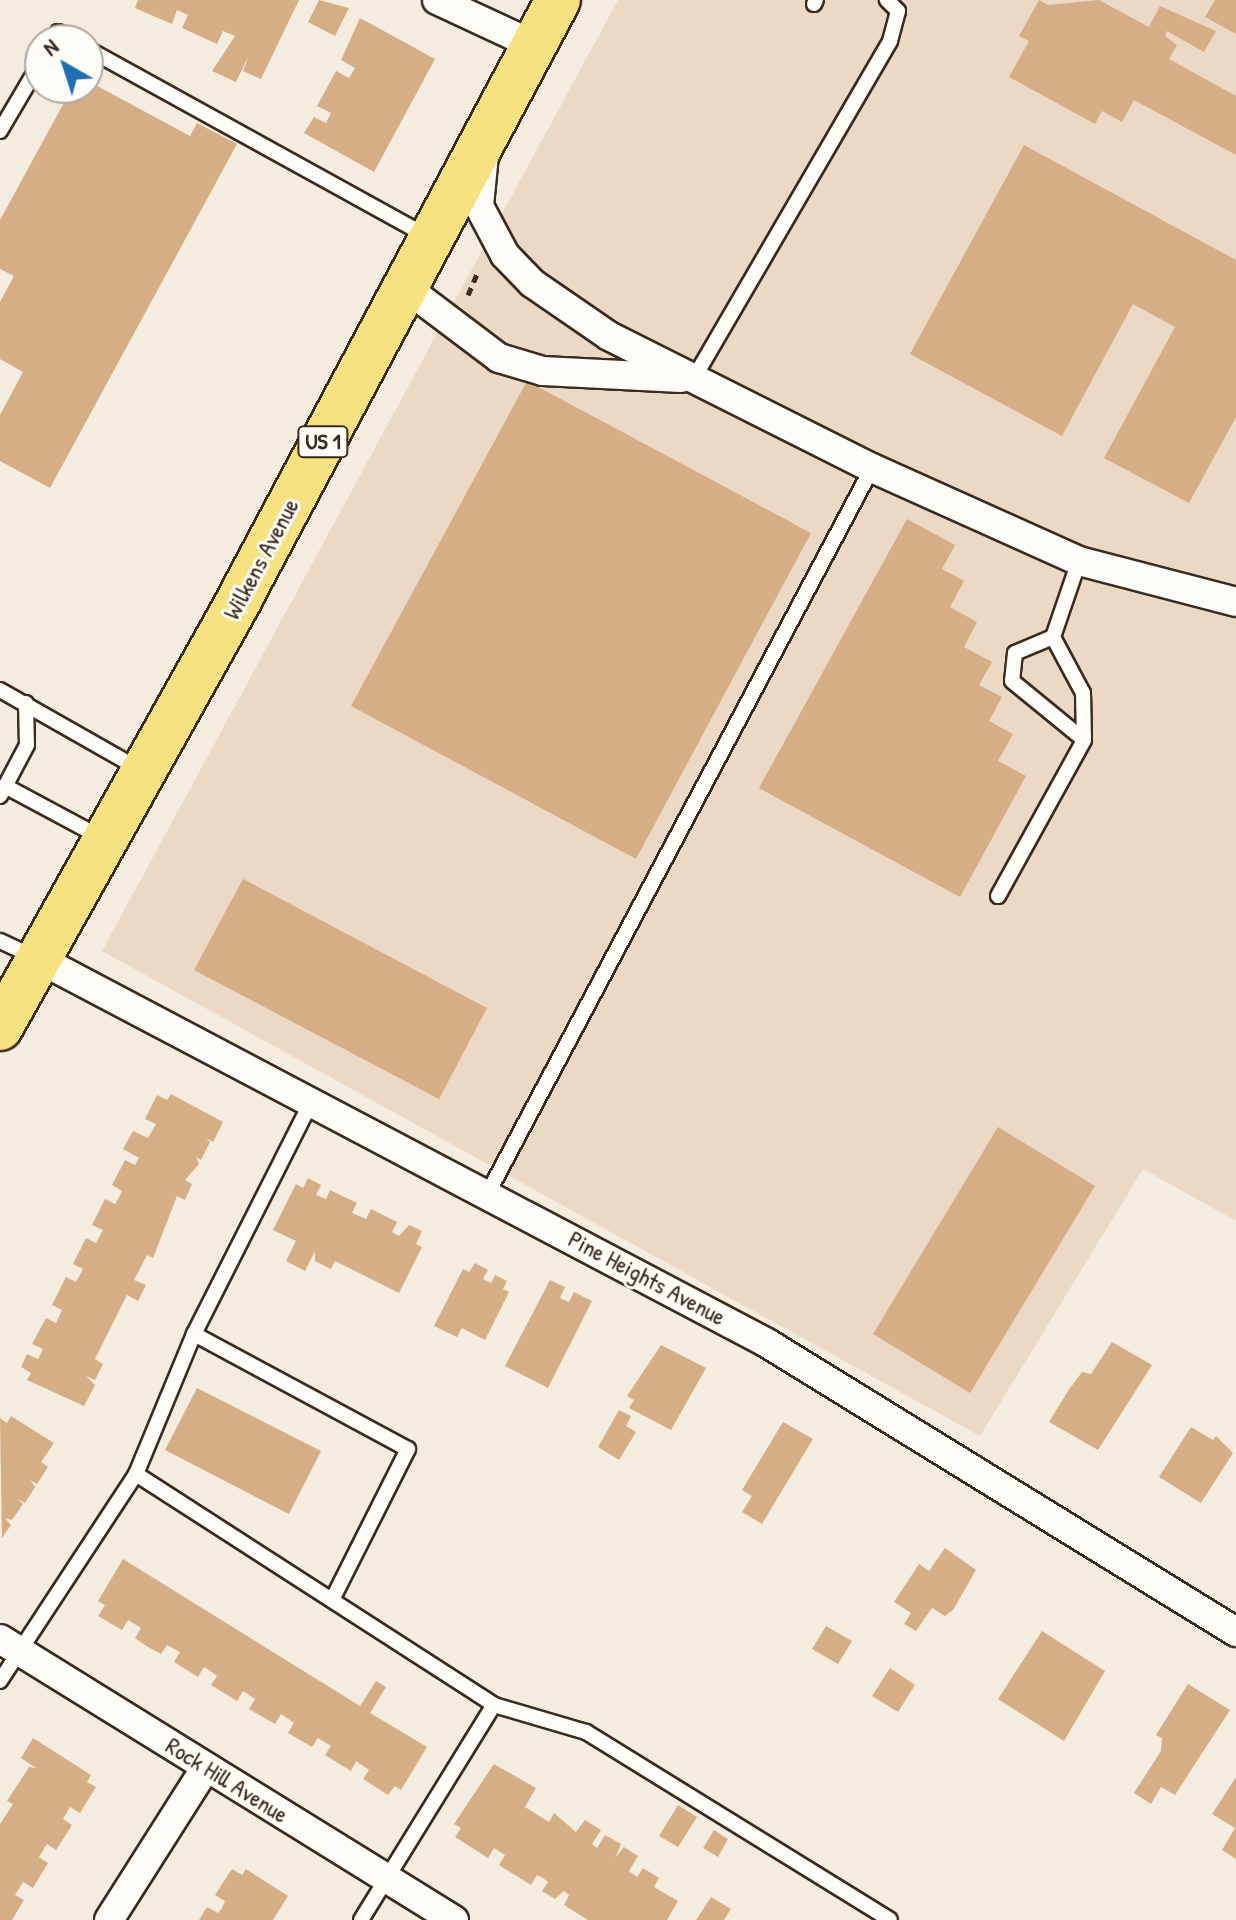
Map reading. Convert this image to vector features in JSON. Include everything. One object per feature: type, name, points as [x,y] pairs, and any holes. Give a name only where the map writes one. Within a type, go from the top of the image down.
[{"type":"main road","name":"Wilkens Avenue","points":[[0,1028],[145,772],[558,0]]},
{"type":"street","points":[[437,0],[534,45]]},
{"type":"street","points":[[491,128],[479,206],[505,255],[532,283],[609,336],[872,468],[1079,561],[1236,602]]},
{"type":"street","points":[[405,287],[514,362],[543,371],[694,378]]},
{"type":"street","name":"Pine Heights Avenue","points":[[39,959],[312,1099],[767,1343],[1236,1632]]},
{"type":"street","name":"Rock Hill Avenue","points":[[10,1645],[454,1920]]},
{"type":"street","points":[[109,1920],[206,1767]]},
{"type":"lane","points":[[694,378],[890,41],[898,11],[887,0]]},
{"type":"lane","points":[[104,58],[431,238]]},
{"type":"lane","points":[[0,131],[24,90]]},
{"type":"lane","points":[[488,1193],[872,468]]},
{"type":"lane","points":[[998,896],[1084,740],[1083,693],[1053,637],[1079,561]]},
{"type":"lane","points":[[1053,637],[1015,653],[1012,681],[1084,740]]},
{"type":"lane","points":[[0,690],[145,772]]},
{"type":"lane","points":[[26,703],[27,745],[3,791],[107,841]]},
{"type":"lane","points":[[0,941],[39,959]]},
{"type":"lane","points":[[0,1681],[10,1645],[136,1474],[194,1334],[312,1099]]},
{"type":"lane","points":[[194,1334],[408,1449],[332,1600]]},
{"type":"lane","points":[[136,1474],[494,1705],[586,1732],[890,1920]]},
{"type":"lane","points":[[361,1920],[494,1705]]},
{"type":"path","points":[[467,296],[484,260]]},
{"type":"shaded area","points":[[618,0],[1236,0],[1236,1221],[1143,1169],[980,1436],[102,951]]},
{"type":"building","points":[[138,0],[299,0],[261,79],[243,71],[249,55],[236,82],[212,71],[235,36],[223,31],[217,44],[182,28],[188,15],[177,10],[172,24],[135,8]]},
{"type":"building","points":[[319,0],[349,8],[335,36],[308,22]]},
{"type":"building","points":[[1039,0],[1048,5],[1099,0],[1149,27],[1160,6],[1216,31],[1204,52],[1167,31],[1165,36],[1177,45],[1169,59],[1236,96],[1236,155],[1134,100],[1122,122],[1102,111],[1095,124],[1009,77],[1029,41],[1019,36]]},
{"type":"building","points":[[1215,0],[1236,0],[1236,34],[1205,17]]},
{"type":"building","points":[[360,18],[435,59],[374,172],[304,133],[314,117],[326,123],[331,113],[317,106],[336,71],[349,78],[355,68],[341,60]]},
{"type":"building","points":[[104,90],[190,136],[197,123],[237,144],[50,488],[0,461],[0,415],[23,372],[0,359],[0,302],[14,276],[0,269],[0,220],[63,104],[104,104]]},
{"type":"building","points":[[1024,145],[1236,260],[1236,417],[1189,503],[1104,458],[1175,327],[1133,304],[1062,436],[910,354]]},
{"type":"building","points":[[527,381],[811,533],[636,859],[351,706]]},
{"type":"building","points":[[907,519],[955,545],[942,569],[964,581],[950,607],[977,622],[964,647],[992,662],[979,685],[1002,697],[989,721],[1013,734],[998,761],[1026,776],[960,897],[759,788]]},
{"type":"building","points":[[243,879],[487,1008],[439,1099],[194,970]]},
{"type":"building","points":[[171,1094],[223,1122],[213,1142],[206,1138],[210,1142],[201,1160],[196,1157],[199,1164],[185,1180],[192,1184],[185,1200],[177,1196],[153,1258],[147,1255],[134,1280],[146,1285],[138,1301],[127,1295],[95,1359],[103,1364],[95,1380],[86,1376],[95,1385],[84,1406],[27,1380],[31,1373],[21,1367],[27,1354],[38,1359],[43,1349],[32,1344],[46,1318],[56,1323],[62,1310],[52,1305],[66,1277],[76,1282],[83,1269],[73,1264],[86,1238],[96,1243],[103,1230],[92,1225],[105,1199],[115,1204],[119,1197],[122,1191],[112,1185],[125,1160],[135,1165],[139,1158],[123,1149],[133,1131],[148,1138],[156,1124],[145,1119],[157,1095],[167,1100]]},
{"type":"building","points":[[998,1127],[1095,1186],[970,1393],[873,1334]]},
{"type":"building","points":[[308,1178],[321,1185],[316,1195],[326,1199],[330,1190],[357,1203],[352,1213],[366,1219],[371,1209],[397,1222],[392,1232],[399,1236],[409,1225],[422,1231],[416,1244],[422,1247],[399,1293],[335,1261],[331,1269],[315,1261],[315,1251],[305,1271],[286,1261],[296,1241],[273,1230],[296,1184],[303,1188]]},
{"type":"building","points":[[475,1263],[488,1270],[483,1279],[491,1283],[495,1275],[507,1281],[503,1289],[509,1292],[485,1340],[462,1328],[457,1337],[434,1326],[463,1269],[469,1272]]},
{"type":"building","points":[[550,1280],[565,1287],[560,1298],[569,1302],[574,1292],[592,1301],[548,1388],[505,1366]]},
{"type":"building","points":[[1112,1342],[1152,1365],[1098,1450],[1049,1422],[1082,1372],[1091,1374]]},
{"type":"building","points":[[661,1345],[706,1368],[671,1430],[629,1408],[634,1400],[627,1396]]},
{"type":"building","points":[[197,1388],[321,1451],[289,1514],[165,1450]]},
{"type":"building","points":[[619,1410],[631,1416],[626,1426],[636,1432],[619,1460],[598,1447]]},
{"type":"building","points":[[11,1416],[54,1443],[41,1462],[48,1467],[37,1484],[30,1480],[35,1487],[25,1503],[18,1499],[23,1504],[12,1520],[5,1518],[11,1525],[2,1538],[0,1418],[7,1423]]},
{"type":"building","points":[[783,1422],[813,1439],[762,1524],[742,1512],[752,1496],[742,1490]]},
{"type":"building","points":[[1191,1427],[1213,1440],[1216,1436],[1233,1453],[1201,1503],[1159,1477]]},
{"type":"building","points":[[945,1548],[976,1570],[953,1610],[945,1616],[932,1608],[916,1631],[904,1624],[911,1613],[894,1602],[919,1564],[929,1571]]},
{"type":"building","points":[[123,1559],[360,1706],[376,1681],[386,1687],[370,1713],[427,1747],[401,1790],[395,1786],[388,1795],[363,1779],[369,1770],[356,1761],[351,1771],[325,1755],[331,1746],[318,1738],[312,1747],[288,1733],[294,1723],[281,1714],[275,1724],[249,1709],[255,1699],[243,1691],[237,1701],[211,1685],[217,1676],[204,1667],[198,1677],[174,1662],[180,1652],[167,1645],[161,1654],[148,1647],[135,1638],[141,1628],[128,1620],[122,1630],[98,1616],[105,1605],[98,1601]]},
{"type":"building","points":[[826,1626],[852,1641],[838,1664],[812,1649]]},
{"type":"building","points":[[1042,1631],[1105,1671],[1064,1741],[998,1699]]},
{"type":"building","points":[[890,1668],[915,1685],[898,1712],[872,1696]]},
{"type":"building","points":[[1188,1684],[1230,1710],[1175,1795],[1161,1787],[1151,1804],[1134,1793],[1161,1751],[1162,1738],[1156,1735]]},
{"type":"building","points":[[33,1738],[91,1775],[87,1782],[96,1787],[80,1813],[70,1807],[63,1819],[72,1825],[56,1850],[47,1844],[39,1857],[48,1863],[33,1888],[23,1882],[15,1895],[24,1900],[12,1920],[0,1920],[0,1824],[13,1804],[7,1801],[29,1767],[36,1768],[21,1758]]},
{"type":"building","points":[[494,1764],[536,1788],[525,1807],[549,1822],[554,1813],[576,1832],[585,1820],[601,1830],[592,1844],[597,1848],[605,1835],[621,1844],[615,1858],[624,1847],[638,1856],[629,1871],[637,1877],[643,1868],[659,1878],[654,1887],[678,1901],[667,1920],[588,1920],[564,1905],[569,1895],[564,1891],[555,1899],[542,1891],[548,1882],[543,1878],[537,1875],[531,1885],[499,1865],[505,1855],[494,1848],[488,1858],[455,1837],[461,1828],[454,1824]]},
{"type":"building","points":[[1236,1777],[1236,1859],[1222,1850],[1235,1828],[1212,1814]]},
{"type":"building","points":[[678,1805],[697,1817],[678,1847],[659,1836]]},
{"type":"building","points":[[714,1830],[728,1839],[718,1857],[703,1848]]},
{"type":"building","points":[[232,1869],[242,1875],[246,1869],[288,1896],[273,1920],[199,1920],[207,1907],[218,1913],[222,1908],[225,1901],[215,1895]]},
{"type":"building","points":[[711,1897],[731,1909],[724,1920],[696,1920]]}]
